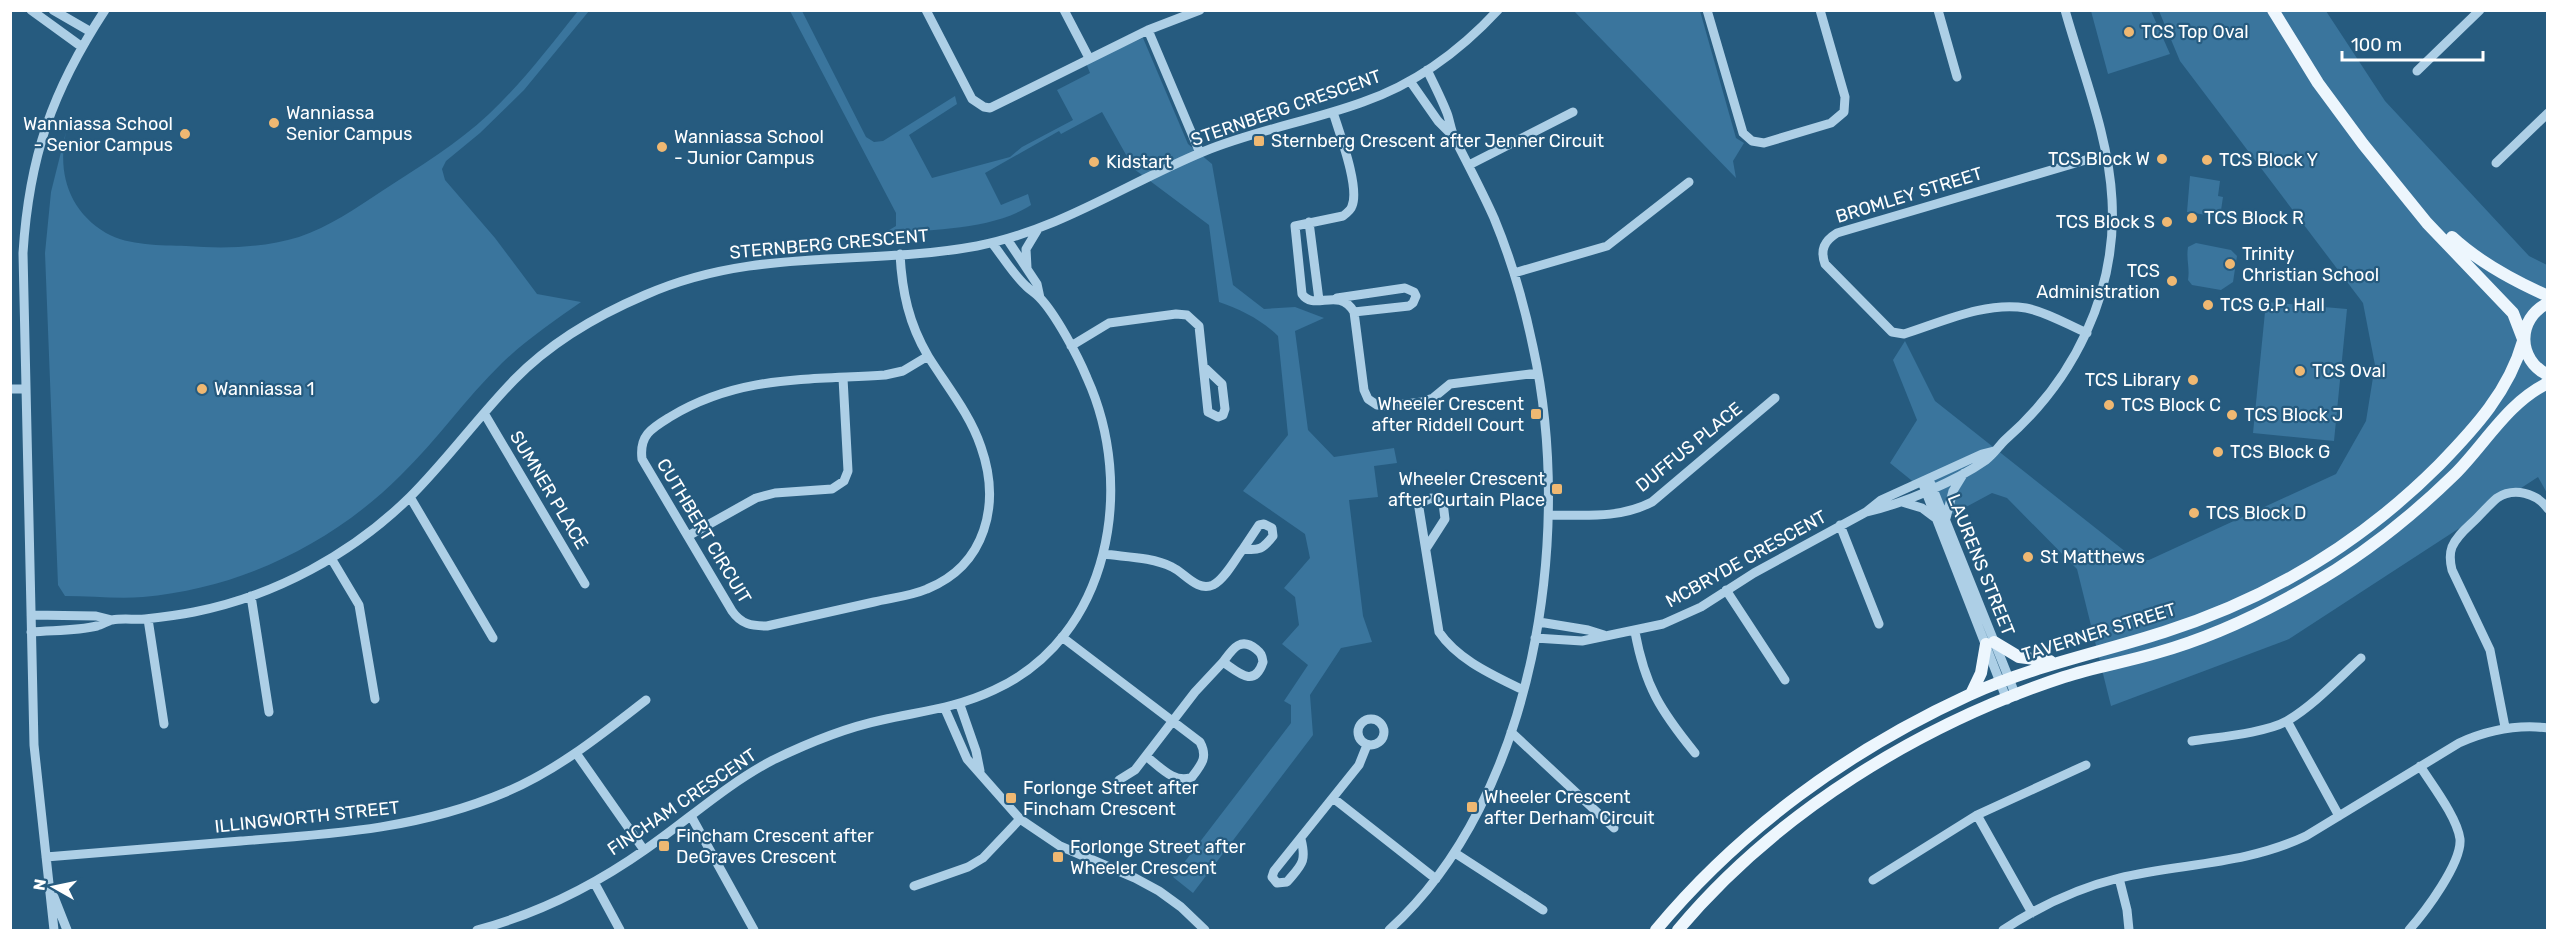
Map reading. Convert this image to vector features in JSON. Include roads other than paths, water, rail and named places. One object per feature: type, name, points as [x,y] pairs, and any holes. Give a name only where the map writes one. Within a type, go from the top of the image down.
[{"type":"main road","points":[[2273,10],[2331,100],[2363,144],[2427,223],[2513,313],[2531,363],[2547,375]]},
{"type":"main road","points":[[2411,201],[2464,248],[2512,278],[2547,296]]},
{"type":"main road","name":"TAVERNER STREET","points":[[1656,930],[1709,872],[1752,833],[1821,779],[1890,735],[1971,694],[2005,680],[2213,615],[2279,584],[2340,547],[2380,518],[2420,484],[2456,447],[2496,399],[2513,371],[2525,327],[2531,316],[2547,303]]},
{"type":"main road","name":"TAVERNER STREET","points":[[1678,930],[1725,880],[1766,843],[1832,792],[1930,734],[2064,677],[2139,658],[2198,639],[2237,623],[2332,572],[2376,542],[2417,509],[2472,456],[2521,400],[2547,383]]},
{"type":"main road","points":[[1971,694],[1981,673],[1990,643],[2019,657],[2060,661]]},
{"type":"street","points":[[31,10],[82,47]]},
{"type":"street","points":[[52,10],[91,32]]},
{"type":"street","points":[[54,930],[35,756],[23,267],[26,209],[40,140],[62,85],[105,10]]},
{"type":"street","points":[[926,10],[972,99],[984,107],[996,106],[1148,30],[1200,10]]},
{"type":"street","points":[[1064,10],[1089,58]]},
{"type":"street","name":"STERNBERG CRESCENT","points":[[31,615],[96,616],[112,620],[148,619],[200,610],[251,596],[292,579],[331,558],[369,532],[410,497],[529,366],[610,310],[685,279],[728,268],[791,260],[936,252],[992,243],[1038,229],[1084,210],[1200,153],[1253,134],[1366,101],[1410,81],[1455,51],[1498,10]]},
{"type":"street","points":[[1707,10],[1743,133],[1752,141],[1764,143],[1831,123],[1844,112],[1845,97],[1820,10]]},
{"type":"street","points":[[1938,10],[1957,77]]},
{"type":"street","name":"MCBRYDE CRESCENT","points":[[1866,512],[1881,500],[1965,471],[1988,455],[2022,426],[2043,403],[2064,375],[2087,333],[2099,301],[2110,253],[2112,201],[2106,154],[2065,10]]},
{"type":"street","points":[[2417,71],[2480,10]]},
{"type":"street","points":[[1148,30],[1200,153]]},
{"type":"street","points":[[1389,930],[1436,879],[1455,853],[1480,807],[1511,732],[1539,622],[1545,582],[1549,514],[1548,444],[1538,373],[1514,273],[1494,219],[1454,136],[1447,113],[1427,70]]},
{"type":"street","points":[[1410,81],[1438,121],[1454,136]]},
{"type":"street","points":[[1333,112],[1349,162],[1354,199],[1349,212],[1343,216],[1298,224],[1294,230],[1303,297],[1312,301],[1405,288],[1414,292],[1416,296],[1413,303],[1408,306],[1354,312]]},
{"type":"street","points":[[1469,165],[1573,112]]},
{"type":"street","points":[[2496,163],[2547,113]]},
{"type":"street","name":"BROMLEY STREET","points":[[2087,333],[2036,311],[2010,306],[1985,310],[1904,334],[1892,332],[1825,264],[1822,252],[1824,244],[1837,233],[2106,154]]},
{"type":"street","points":[[1514,273],[1607,246],[1689,182]]},
{"type":"street","points":[[1309,222],[1319,300]]},
{"type":"street","points":[[1028,271],[1026,249],[1038,229]]},
{"type":"street","name":"FINCHAM CRESCENT","points":[[1007,239],[1037,284],[1040,298]]},
{"type":"street","name":"FINCHAM CRESCENT","points":[[477,930],[498,928],[594,882],[644,850],[737,782],[770,762],[806,744],[874,722],[960,705],[997,689],[1024,673],[1062,637],[1083,608],[1094,587],[1104,554],[1111,492],[1108,450],[1099,409],[1071,346],[1040,298],[1025,286],[992,243]]},
{"type":"street","name":"CUTHBERT CIRCUIT","points":[[900,254],[904,298],[911,322],[928,356],[971,424],[981,447],[987,471],[989,495],[985,528],[973,553],[954,575],[916,593],[766,626],[753,626],[736,618],[642,459],[641,448],[650,429],[690,405],[737,387],[775,382],[885,375],[903,370],[928,356]]},
{"type":"street","points":[[1332,299],[1346,302],[1354,312],[1364,390],[1368,399],[1377,405],[1422,402],[1433,398],[1450,384],[1538,373]]},
{"type":"street","points":[[1071,346],[1109,323],[1176,314],[1187,315],[1199,326],[1208,412],[1218,417],[1223,415],[1225,409],[1222,384],[1204,368]]},
{"type":"street","points":[[688,536],[756,498],[775,493],[832,489],[844,481],[848,471],[843,378]]},
{"type":"street","points":[[10,389],[26,389]]},
{"type":"street","name":"DUFFUS PLACE","points":[[1549,514],[1613,515],[1638,510],[1652,502],[1775,398]]},
{"type":"street","name":"SUMNER PLACE","points":[[484,413],[585,584]]},
{"type":"street","name":"MCBRYDE CRESCENT","points":[[1535,639],[1582,641],[1604,635],[1635,632],[1663,624],[1689,613],[1840,525],[1866,512],[1898,502],[1988,455]]},
{"type":"street","points":[[1898,502],[1910,503],[1942,520],[1953,491],[1965,471]]},
{"type":"street","name":"LAURENS STREET","points":[[1928,485],[2011,698]]},
{"type":"street","points":[[2505,727],[2490,650],[2452,570],[2450,559],[2452,548],[2460,534],[2500,497],[2519,492],[2529,494],[2538,499],[2547,509]]},
{"type":"street","points":[[410,497],[493,638]]},
{"type":"street","points":[[1427,547],[1445,519],[1443,503],[1431,498],[1421,503],[1419,508],[1439,632],[1445,641],[1477,666],[1523,690]]},
{"type":"street","points":[[1840,525],[1879,624]]},
{"type":"street","points":[[1104,554],[1162,563],[1174,567],[1197,584],[1204,586],[1218,582],[1243,549]]},
{"type":"street","points":[[331,558],[359,605],[375,699]]},
{"type":"street","points":[[1726,590],[1785,680]]},
{"type":"street","points":[[251,596],[269,712]]},
{"type":"street","points":[[148,619],[164,724]]},
{"type":"street","name":"STERNBERG CRESCENT","points":[[31,633],[96,626],[112,620]]},
{"type":"street","name":"MCBRYDE CRESCENT","points":[[1539,622],[1604,635]]},
{"type":"street","points":[[1635,632],[1645,676],[1654,698],[1695,753]]},
{"type":"street","points":[[1062,637],[1200,742],[1205,750],[1204,759],[1197,771],[1188,779],[1174,778],[1146,756]]},
{"type":"street","points":[[2193,741],[2268,727],[2287,721],[2361,658]]},
{"type":"street","points":[[1119,780],[1135,770],[1223,662]]},
{"type":"street","name":"ILLINGWORTH STREET","points":[[46,856],[347,833],[389,827],[450,813],[501,795],[526,783],[576,753],[646,700]]},
{"type":"street","points":[[960,705],[976,751],[980,771]]},
{"type":"street","points":[[945,709],[967,759],[1020,819],[1060,846],[1135,878],[1168,898],[1205,930]]},
{"type":"street","points":[[2287,721],[2339,816]]},
{"type":"street","points":[[2003,930],[2063,897],[2119,878],[2260,854],[2306,836],[2459,743],[2481,733],[2505,727],[2547,728]]},
{"type":"street","points":[[1511,732],[1614,828]]},
{"type":"street","points":[[1301,839],[1305,853],[1304,862],[1287,882],[1276,883],[1272,877],[1274,871],[1359,765],[1367,745]]},
{"type":"street","points":[[576,753],[644,850]]},
{"type":"street","points":[[1873,880],[1977,815],[2086,765]]},
{"type":"street","points":[[2409,930],[2456,860],[2460,840],[2457,827],[2420,766]]},
{"type":"street","points":[[1333,798],[1436,879]]},
{"type":"street","points":[[1977,815],[2032,913]]},
{"type":"street","points":[[691,816],[754,930]]},
{"type":"street","points":[[914,886],[968,867],[983,858],[1020,819]]},
{"type":"street","points":[[1455,853],[1543,910]]},
{"type":"street","points":[[2119,878],[2127,910],[2129,930]]},
{"type":"street","points":[[594,882],[620,930]]},
{"type":"street","points":[[50,886],[67,930]]},
{"type":"street","points":[[1398,922],[1406,930]]},
{"type":"place","name":"TCS Top Oval","points":[[2129,32]]},
{"type":"place","name":"Wanniassa Senior Campus","points":[[274,123]]},
{"type":"place","name":"Wanniassa School - Senior Campus","points":[[185,134]]},
{"type":"place","name":"Sternberg Crescent after Jenner Circuit","points":[[1259,141]]},
{"type":"place","name":"Wanniassa School - Junior Campus","points":[[662,147]]},
{"type":"place","name":"TCS Block W","points":[[2162,159]]},
{"type":"place","name":"TCS Block Y","points":[[2207,160]]},
{"type":"place","name":"Kidstart","points":[[1094,162]]},
{"type":"place","name":"TCS Block R","points":[[2192,218]]},
{"type":"place","name":"TCS Block S","points":[[2167,222]]},
{"type":"place","name":"Trinity Christian School","points":[[2230,264]]},
{"type":"place","name":"TCS Administration","points":[[2172,281]]},
{"type":"place","name":"TCS G.P. Hall","points":[[2208,305]]},
{"type":"place","name":"TCS Oval","points":[[2300,371]]},
{"type":"place","name":"TCS Library","points":[[2193,380]]},
{"type":"place","name":"Wanniassa 1","points":[[202,389]]},
{"type":"place","name":"TCS Block C","points":[[2109,405]]},
{"type":"place","name":"Wheeler Crescent after Riddell Court","points":[[1536,414]]},
{"type":"place","name":"TCS Block J","points":[[2232,415]]},
{"type":"place","name":"TCS Block G","points":[[2218,452]]},
{"type":"place","name":"Wheeler Crescent after Curtain Place","points":[[1557,489]]},
{"type":"place","name":"TCS Block D","points":[[2194,513]]},
{"type":"place","name":"St Matthews","points":[[2028,557]]},
{"type":"place","name":"Forlonge Street after Fincham Crescent","points":[[1011,798]]},
{"type":"place","name":"Wheeler Crescent after Derham Circuit","points":[[1472,807]]},
{"type":"place","name":"Fincham Crescent after DeGraves Crescent","points":[[664,846]]},
{"type":"place","name":"Forlonge Street after Wheeler Crescent","points":[[1058,857]]}]
